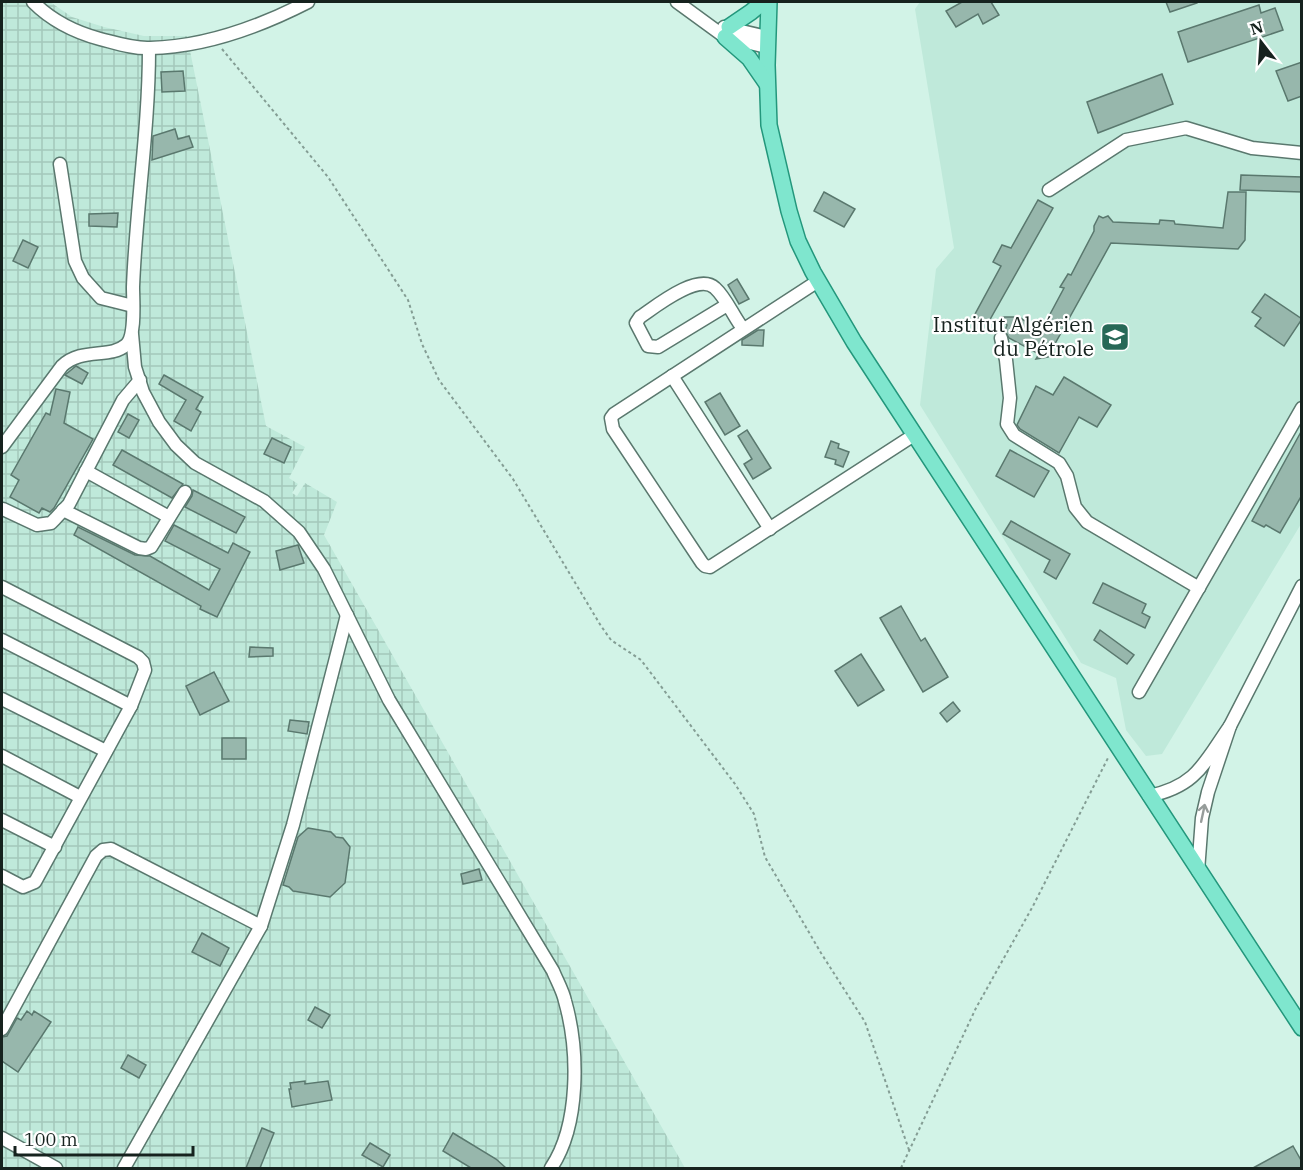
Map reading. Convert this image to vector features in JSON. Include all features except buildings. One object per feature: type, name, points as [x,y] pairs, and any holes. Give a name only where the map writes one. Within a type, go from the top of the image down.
[{"type":"main road","points":[[763,2],[723,31],[749,58],[767,84]]},
{"type":"main road","points":[[769,2],[767,42],[769,125],[798,240],[818,281],[914,435],[1302,1028]]},
{"type":"street","points":[[33,2],[46,15],[73,30],[121,45],[149,49],[213,39],[263,23],[308,2]]},
{"type":"street","points":[[677,2],[723,31],[767,42]]},
{"type":"street","points":[[149,49],[149,100],[134,272],[132,334],[135,367],[159,422],[176,445],[195,463],[264,501],[299,532],[324,569],[389,700],[553,971],[565,999],[573,1044],[574,1088],[563,1142],[550,1168]]},
{"type":"street","points":[[1049,189],[1126,140],[1186,128],[1252,148],[1302,153]]},
{"type":"street","points":[[60,164],[75,261],[83,278],[101,298],[133,306]]},
{"type":"street","points":[[818,281],[614,414],[611,418],[613,429],[705,566],[715,565],[914,435]]},
{"type":"street","points":[[727,305],[658,347],[648,346],[636,324],[640,317],[692,285],[702,284],[716,288],[743,329]]},
{"type":"street","points":[[2,447],[70,359],[81,355],[114,351],[126,345],[132,334]]},
{"type":"street","points":[[1000,338],[1006,360],[1010,398],[1007,424],[1009,429],[1014,435],[1059,463],[1067,476],[1076,507],[1087,522],[1199,588]]},
{"type":"street","points":[[672,376],[770,529]]},
{"type":"street","points":[[3,509],[37,525],[51,523],[63,510],[86,471],[123,400],[140,380]]},
{"type":"street","points":[[1139,692],[1302,408]]},
{"type":"street","points":[[86,471],[169,517]]},
{"type":"street","points":[[63,510],[139,548],[146,549],[151,546],[185,492]]},
{"type":"street","points":[[1149,796],[1168,792],[1183,785],[1195,775],[1230,726],[1302,586]]},
{"type":"street","points":[[2,587],[138,657],[143,662],[145,670],[131,706],[35,882],[23,887],[2,876]]},
{"type":"street","points":[[124,1168],[261,926],[293,825],[347,615]]},
{"type":"street","points":[[2,640],[131,706]]},
{"type":"street","points":[[2,699],[106,751]]},
{"type":"street","points":[[1198,871],[1202,818],[1208,792],[1230,726]]},
{"type":"street","points":[[2,756],[80,797]]},
{"type":"street","points":[[2,820],[55,846]]},
{"type":"street","points":[[2,1029],[96,856],[103,850],[111,849],[261,926]]},
{"type":"street","points":[[2,1138],[56,1168]]},
{"type":"path","points":[[213,39],[328,177],[408,300],[422,345],[439,380],[513,480],[601,626],[611,640],[641,660],[735,784],[754,814],[765,857],[821,953],[865,1022],[909,1150]]},
{"type":"path","points":[[901,1168],[976,1008],[1033,906],[1115,744]]},
{"type":"shaded area","points":[[2,2],[50,2],[72,17],[104,27],[144,36],[187,36],[266,426],[305,447],[289,478],[298,484],[292,493],[297,496],[305,483],[337,502],[324,535],[685,1168],[2,1168]]},
{"type":"shaded area","name":"Institut Algérien du Pétrole","points":[[920,2],[1301,2],[1301,524],[1162,754],[1146,756],[1126,730],[1116,678],[1081,663],[920,405],[936,269],[954,248],[915,9]]},
{"type":"place","name":"Institut Algérien du Pétrole","points":[[1115,337]]}]
